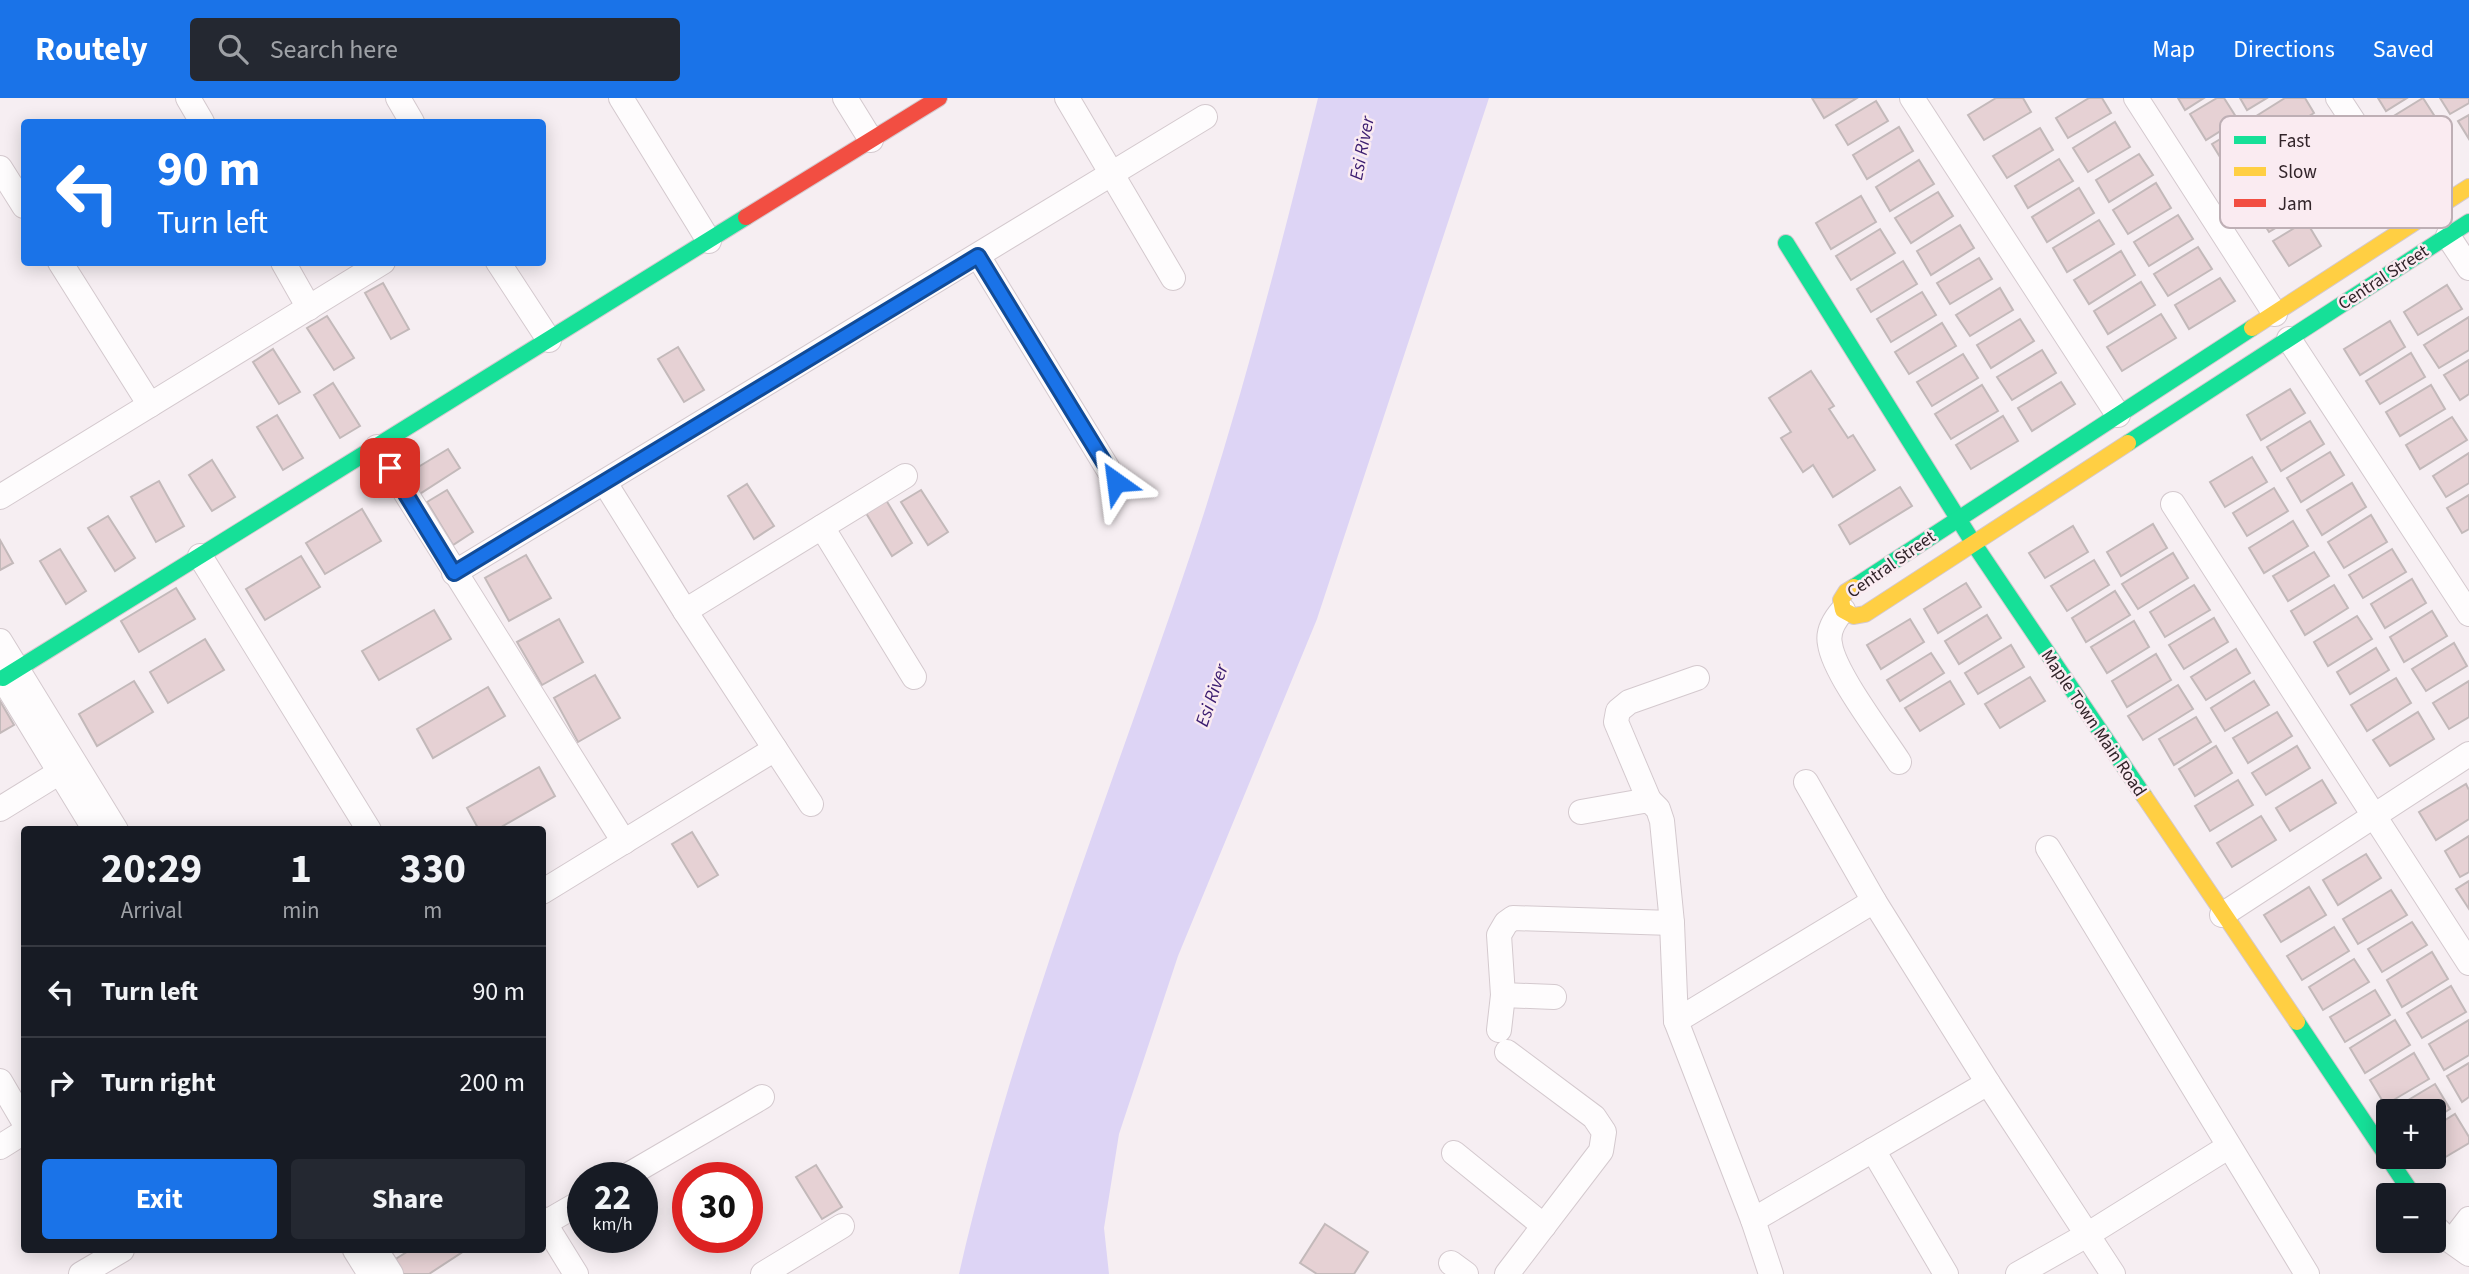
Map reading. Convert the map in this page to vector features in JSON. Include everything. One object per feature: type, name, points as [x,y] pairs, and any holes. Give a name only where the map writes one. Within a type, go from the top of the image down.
[{"type":"street","points":[[188,98],[200,119]]},
{"type":"street","points":[[398,98],[410,119]]},
{"type":"street","points":[[621,98],[709,241]]},
{"type":"street","points":[[845,98],[871,141]]},
{"type":"street","points":[[7,674],[939,98]]},
{"type":"street","points":[[1067,98],[1172,278]]},
{"type":"street","points":[[2136,98],[2275,314]]},
{"type":"street","points":[[2338,98],[2350,116]]},
{"type":"street","points":[[1919,100],[2118,415]]},
{"type":"street","points":[[454,573],[1205,117]]},
{"type":"street","points":[[0,168],[21,201]]},
{"type":"street","name":"Central Street","points":[[2452,198],[2469,187]]},
{"type":"street","name":"Central Street","points":[[2407,228],[1846,592],[1842,600],[1843,610],[1854,616],[1866,614],[2469,222]]},
{"type":"street","points":[[2448,236],[2469,268]]},
{"type":"street","name":"Maple Town Main Road","points":[[1786,243],[1974,544],[2405,1183]]},
{"type":"street","points":[[978,256],[1116,482]]},
{"type":"street","points":[[63,266],[150,405]]},
{"type":"street","points":[[285,266],[309,308]]},
{"type":"street","points":[[0,497],[377,266]]},
{"type":"street","points":[[501,266],[549,340]]},
{"type":"street","points":[[2346,268],[2362,291]]},
{"type":"street","points":[[2289,339],[2469,614]]},
{"type":"street","points":[[2206,359],[2222,384]]},
{"type":"street","points":[[377,447],[624,842]]},
{"type":"street","points":[[685,611],[905,476]]},
{"type":"street","points":[[605,483],[811,804]]},
{"type":"street","points":[[2173,505],[2469,963]]},
{"type":"street","points":[[822,527],[914,677]]},
{"type":"street","points":[[200,556],[367,826]]},
{"type":"street","points":[[1843,610],[1833,622],[1829,642],[1836,664],[1899,762]]},
{"type":"street","points":[[0,641],[7,674],[93,826]]},
{"type":"street","points":[[7,674],[113,826]]},
{"type":"street","points":[[1697,678],[1629,702],[1618,710],[1616,722],[1648,800],[1658,809],[1662,821],[1672,922],[1676,1021],[1771,1274]]},
{"type":"street","points":[[546,890],[775,749]]},
{"type":"street","points":[[2222,915],[2469,754]]},
{"type":"street","points":[[0,809],[60,772]]},
{"type":"street","points":[[1806,782],[1874,901],[2112,1274]]},
{"type":"street","points":[[1581,812],[1648,800]]},
{"type":"street","points":[[2048,848],[2307,1274]]},
{"type":"street","points":[[1676,1021],[1874,901]]},
{"type":"street","points":[[1507,1274],[1601,1151],[1604,1132],[1594,1117],[1503,1041],[1499,935],[1506,923],[1513,918],[1672,922]]},
{"type":"street","points":[[1503,995],[1554,997]]},
{"type":"street","points":[[0,1081],[21,1117]]},
{"type":"street","points":[[1752,1220],[1988,1083]]},
{"type":"street","points":[[651,1162],[762,1097]]},
{"type":"street","points":[[0,1147],[21,1134]]},
{"type":"street","points":[[2018,1274],[2087,1235],[2228,1147]]},
{"type":"street","points":[[1873,1150],[1946,1274]]},
{"type":"street","points":[[1454,1153],[1544,1226]]},
{"type":"street","points":[[546,1220],[567,1209]]},
{"type":"street","points":[[2452,1240],[2469,1219]]},
{"type":"street","points":[[546,1224],[576,1274]]},
{"type":"street","points":[[763,1274],[842,1226]]},
{"type":"street","points":[[81,1274],[117,1253]]},
{"type":"street","points":[[357,1253],[370,1274]]},
{"type":"street","points":[[378,1253],[391,1274]]},
{"type":"water","name":"Esi River","points":[[1318,98],[1489,98],[1317,619],[1178,956],[1119,1134],[1104,1228],[1109,1274],[959,1274],[1007,1092],[1226,443]]},
{"type":"building","points":[[1812,98],[1857,98],[1824,118]]},
{"type":"building","points":[[1996,98],[2023,98],[2031,112],[1984,140],[1968,115]]},
{"type":"building","points":[[2089,98],[2102,98],[2111,113],[2068,138],[2056,118]]},
{"type":"building","points":[[2178,98],[2204,98],[2185,110]]},
{"type":"building","points":[[2217,98],[2224,98],[2235,116],[2220,116],[2220,131],[2206,140],[2190,114]]},
{"type":"building","points":[[2240,98],[2267,98],[2247,110]]},
{"type":"building","points":[[2285,98],[2305,98],[2314,113],[2309,116],[2256,116]]},
{"type":"building","points":[[2378,98],[2407,98],[2386,111]]},
{"type":"building","points":[[2423,98],[2435,116],[2394,116]]},
{"type":"building","points":[[2440,98],[2469,98],[2469,103],[2450,114]]},
{"type":"building","points":[[1876,101],[1888,121],[1848,145],[1836,125]]},
{"type":"building","points":[[2469,115],[2469,139],[2458,121]]},
{"type":"building","points":[[2115,122],[2130,147],[2088,172],[2073,148]]},
{"type":"building","points":[[1899,127],[1913,151],[1867,179],[1853,155]]},
{"type":"building","points":[[2040,128],[2053,150],[2007,178],[1993,156]]},
{"type":"building","points":[[2220,139],[2220,157],[2212,144]]},
{"type":"building","points":[[2139,154],[2153,175],[2109,202],[2096,180]]},
{"type":"building","points":[[2059,159],[2073,181],[2028,208],[2015,186]]},
{"type":"building","points":[[1919,160],[1934,184],[1890,211],[1876,187]]},
{"type":"building","points":[[2156,183],[2171,208],[2128,234],[2113,210]]},
{"type":"building","points":[[2079,188],[2094,213],[2047,242],[2032,217]]},
{"type":"building","points":[[1938,192],[1953,216],[1911,243],[1895,218]]},
{"type":"building","points":[[1861,196],[1876,222],[1831,249],[1816,223]]},
{"type":"building","points":[[2178,215],[2193,239],[2149,266],[2134,242]]},
{"type":"building","points":[[2099,220],[2114,244],[2067,272],[2053,248]]},
{"type":"building","points":[[1960,225],[1974,248],[1931,275],[1917,251]]},
{"type":"building","points":[[2294,228],[2310,228],[2321,246],[2289,266],[2273,241]]},
{"type":"building","points":[[1880,229],[1895,253],[1851,280],[1836,256]]},
{"type":"building","points":[[2198,247],[2212,269],[2168,296],[2154,274]]},
{"type":"building","points":[[2121,251],[2135,275],[2089,304],[2074,280]]},
{"type":"building","points":[[1979,258],[1992,279],[1950,304],[1937,283]]},
{"type":"building","points":[[1903,261],[1917,284],[1871,312],[1857,289]]},
{"type":"building","points":[[2220,278],[2235,301],[2189,329],[2175,305]]},
{"type":"building","points":[[2141,282],[2155,305],[2108,334],[2094,311]]},
{"type":"building","points":[[383,283],[409,329],[391,339],[365,293]]},
{"type":"building","points":[[2447,285],[2462,309],[2418,335],[2404,312]]},
{"type":"building","points":[[2000,288],[2013,310],[1970,336],[1956,315]]},
{"type":"building","points":[[1922,292],[1936,315],[1891,342],[1877,319]]},
{"type":"building","points":[[2161,314],[2176,338],[2122,371],[2107,347]]},
{"type":"building","points":[[327,316],[354,358],[334,370],[307,328]]},
{"type":"building","points":[[2469,317],[2469,350],[2439,368],[2424,345]]},
{"type":"building","points":[[2020,319],[2034,341],[1991,368],[1977,345]]},
{"type":"building","points":[[2390,321],[2405,347],[2360,375],[2344,349]]},
{"type":"building","points":[[1942,323],[1956,346],[1909,374],[1895,352]]},
{"type":"building","points":[[678,347],[704,390],[684,402],[658,359]]},
{"type":"building","points":[[273,349],[300,392],[279,404],[253,362]]},
{"type":"building","points":[[2042,350],[2056,373],[2012,400],[1997,377]]},
{"type":"building","points":[[2411,353],[2425,377],[2380,404],[2366,381]]},
{"type":"building","points":[[1963,354],[1978,378],[1932,406],[1917,382]]},
{"type":"building","points":[[2469,360],[2469,394],[2460,400],[2444,375]]},
{"type":"building","points":[[1811,371],[1834,406],[1829,409],[1848,438],[1853,435],[1875,470],[1833,497],[1813,465],[1803,472],[1781,438],[1791,432],[1769,398]]},
{"type":"building","points":[[2061,382],[2075,404],[2032,431],[2018,408]]},
{"type":"building","points":[[333,383],[360,426],[340,438],[314,395]]},
{"type":"building","points":[[1982,385],[1998,411],[1951,439],[1935,414]]},
{"type":"building","points":[[2431,385],[2445,409],[2400,436],[2386,412]]},
{"type":"building","points":[[2290,389],[2305,413],[2261,440],[2247,415]]},
{"type":"building","points":[[277,415],[303,458],[283,470],[257,427]]},
{"type":"building","points":[[2003,416],[2018,441],[1971,469],[1956,445]]},
{"type":"building","points":[[2452,417],[2467,440],[2420,469],[2406,445]]},
{"type":"building","points":[[2310,421],[2324,444],[2281,471],[2267,447]]},
{"type":"building","points":[[448,449],[460,468],[418,495],[405,475]]},
{"type":"building","points":[[2330,452],[2344,475],[2301,502],[2287,478]]},
{"type":"building","points":[[2469,453],[2469,483],[2446,497],[2433,476]]},
{"type":"building","points":[[2252,457],[2267,482],[2225,507],[2210,482]]},
{"type":"building","points":[[212,460],[235,497],[212,511],[189,475]]},
{"type":"building","points":[[159,481],[184,526],[156,542],[131,497]]},
{"type":"building","points":[[2352,483],[2366,507],[2322,535],[2307,510]]},
{"type":"building","points":[[747,484],[774,526],[754,539],[728,496]]},
{"type":"building","points":[[1900,487],[1912,506],[1850,544],[1839,525]]},
{"type":"building","points":[[2274,488],[2288,511],[2247,536],[2233,513]]},
{"type":"building","points":[[447,490],[473,532],[453,545],[427,502]]},
{"type":"building","points":[[921,490],[948,532],[928,545],[901,502]]},
{"type":"building","points":[[2469,495],[2469,529],[2462,533],[2447,508]]},
{"type":"building","points":[[886,500],[912,543],[892,556],[866,513]]},
{"type":"building","points":[[362,509],[381,541],[325,574],[306,543]]},
{"type":"building","points":[[2371,515],[2387,542],[2344,568],[2328,542]]},
{"type":"building","points":[[108,516],[135,558],[115,571],[88,528]]},
{"type":"building","points":[[2293,521],[2308,546],[2264,573],[2249,548]]},
{"type":"building","points":[[2153,524],[2167,548],[2121,576],[2107,552]]},
{"type":"building","points":[[2073,526],[2088,552],[2045,578],[2029,553]]},
{"type":"building","points":[[0,540],[13,563],[0,570]]},
{"type":"building","points":[[60,549],[86,591],[66,604],[40,561]]},
{"type":"building","points":[[2392,549],[2406,572],[2363,598],[2349,575]]},
{"type":"building","points":[[2314,552],[2329,576],[2288,601],[2273,576]]},
{"type":"building","points":[[2173,553],[2188,578],[2138,609],[2122,584]]},
{"type":"building","points":[[526,555],[551,598],[509,621],[485,578]]},
{"type":"building","points":[[301,556],[320,587],[265,620],[246,589]]},
{"type":"building","points":[[2094,560],[2109,585],[2067,611],[2051,586]]},
{"type":"building","points":[[2412,579],[2426,603],[2385,628],[2371,604]]},
{"type":"building","points":[[1966,583],[1981,607],[1938,633],[1924,609]]},
{"type":"building","points":[[2194,585],[2210,610],[2165,637],[2150,612]]},
{"type":"building","points":[[2334,585],[2348,608],[2305,635],[2291,611]]},
{"type":"building","points":[[176,588],[195,619],[139,652],[121,621]]},
{"type":"building","points":[[2115,591],[2130,615],[2086,642],[2072,618]]},
{"type":"building","points":[[434,610],[451,639],[379,680],[362,651]]},
{"type":"building","points":[[2432,611],[2447,636],[2404,662],[2390,637]]},
{"type":"building","points":[[1987,615],[2001,638],[1959,664],[1945,641]]},
{"type":"building","points":[[2357,616],[2372,639],[2328,666],[2314,642]]},
{"type":"building","points":[[2214,618],[2228,642],[2184,669],[2169,645]]},
{"type":"building","points":[[559,619],[583,662],[542,685],[517,642]]},
{"type":"building","points":[[1910,619],[1924,642],[1881,669],[1867,645]]},
{"type":"building","points":[[2134,621],[2149,647],[2107,673],[2091,647]]},
{"type":"building","points":[[205,639],[224,670],[168,703],[150,672]]},
{"type":"building","points":[[2454,643],[2467,666],[2426,691],[2412,669]]},
{"type":"building","points":[[2011,645],[2024,667],[1978,694],[1965,673]]},
{"type":"building","points":[[2376,648],[2389,670],[2350,694],[2337,672]]},
{"type":"building","points":[[2236,649],[2250,673],[2206,700],[2191,677]]},
{"type":"building","points":[[1931,653],[1944,673],[1900,701],[1887,680]]},
{"type":"building","points":[[2156,654],[2171,680],[2127,707],[2112,681]]},
{"type":"building","points":[[595,675],[620,718],[578,742],[554,698]]},
{"type":"building","points":[[2030,677],[2045,701],[2000,728],[1985,704]]},
{"type":"building","points":[[2396,678],[2411,703],[2367,731],[2351,705]]},
{"type":"building","points":[[134,681],[153,712],[97,746],[79,714]]},
{"type":"building","points":[[1950,681],[1964,704],[1920,731],[1905,708]]},
{"type":"building","points":[[2254,681],[2269,705],[2225,731],[2211,708]]},
{"type":"building","points":[[2469,681],[2469,717],[2449,729],[2433,703]]},
{"type":"building","points":[[2178,685],[2193,709],[2143,740],[2128,716]]},
{"type":"building","points":[[488,687],[505,716],[433,758],[417,729]]},
{"type":"building","points":[[0,701],[14,725],[0,733]]},
{"type":"building","points":[[2277,712],[2292,736],[2248,763],[2233,738]]},
{"type":"building","points":[[2418,712],[2434,739],[2390,766],[2373,740]]},
{"type":"building","points":[[2196,717],[2211,742],[2174,765],[2159,739]]},
{"type":"building","points":[[2216,746],[2232,773],[2195,796],[2179,769]]},
{"type":"building","points":[[2297,746],[2310,768],[2266,795],[2252,773]]},
{"type":"building","points":[[539,767],[555,796],[503,826],[477,826],[467,808]]},
{"type":"building","points":[[2238,780],[2253,805],[2210,831],[2195,806]]},
{"type":"building","points":[[2322,780],[2336,803],[2290,831],[2276,808]]},
{"type":"building","points":[[2466,784],[2469,790],[2469,819],[2436,840],[2419,812]]},
{"type":"building","points":[[2261,816],[2276,840],[2232,867],[2217,843]]},
{"type":"building","points":[[692,832],[718,875],[698,887],[672,844]]},
{"type":"building","points":[[2469,836],[2469,872],[2460,877],[2445,851]]},
{"type":"building","points":[[2366,854],[2381,878],[2338,905],[2323,880]]},
{"type":"building","points":[[2469,881],[2469,909],[2456,889]]},
{"type":"building","points":[[2309,887],[2326,915],[2281,942],[2264,915]]},
{"type":"building","points":[[2391,890],[2407,915],[2358,944],[2343,919]]},
{"type":"building","points":[[2412,922],[2427,945],[2382,972],[2368,949]]},
{"type":"building","points":[[2334,927],[2349,951],[2302,980],[2287,956]]},
{"type":"building","points":[[2432,952],[2448,979],[2402,1007],[2387,980]]},
{"type":"building","points":[[2354,959],[2369,982],[2323,1010],[2309,987]]},
{"type":"building","points":[[2451,986],[2466,1012],[2422,1038],[2407,1013]]},
{"type":"building","points":[[2375,990],[2390,1015],[2345,1042],[2330,1017]]},
{"type":"building","points":[[2395,1020],[2410,1045],[2365,1073],[2350,1048]]},
{"type":"building","points":[[2469,1020],[2469,1055],[2444,1070],[2429,1044]]},
{"type":"building","points":[[2414,1053],[2429,1079],[2395,1099],[2381,1099],[2370,1080]]},
{"type":"building","points":[[2469,1063],[2469,1097],[2462,1102],[2447,1076]]},
{"type":"building","points":[[2435,1084],[2444,1099],[2410,1099]]},
{"type":"building","points":[[2455,1114],[2469,1137],[2469,1143],[2446,1157],[2446,1120]]},
{"type":"building","points":[[816,1165],[842,1207],[822,1219],[796,1177]]},
{"type":"building","points":[[1325,1224],[1368,1252],[1354,1274],[1317,1274],[1300,1263]]},
{"type":"building","points":[[405,1253],[461,1253],[429,1274],[403,1274],[394,1260]]},
{"type":"traffic: fast","points":[[3,678],[746,217]]},
{"type":"traffic: fast","points":[[2128,443],[2469,222]]},
{"type":"traffic: fast","points":[[1786,243],[1974,544],[2144,796]]},
{"type":"traffic: fast","points":[[1854,587],[2252,328]]},
{"type":"traffic: fast","points":[[2297,1022],[2405,1183]]},
{"type":"traffic: slow","points":[[2452,198],[2469,187]]},
{"type":"traffic: slow","points":[[2252,328],[2406,228]]},
{"type":"traffic: slow","points":[[1854,587],[1846,592],[1841,600],[1843,610],[1854,616],[1865,614],[2128,443]]},
{"type":"traffic: slow","points":[[2144,796],[2297,1022]]},
{"type":"traffic: jam","points":[[746,217],[939,98]]},
{"type":"route","points":[[390,468],[454,573],[978,256],[1116,482]]}]
